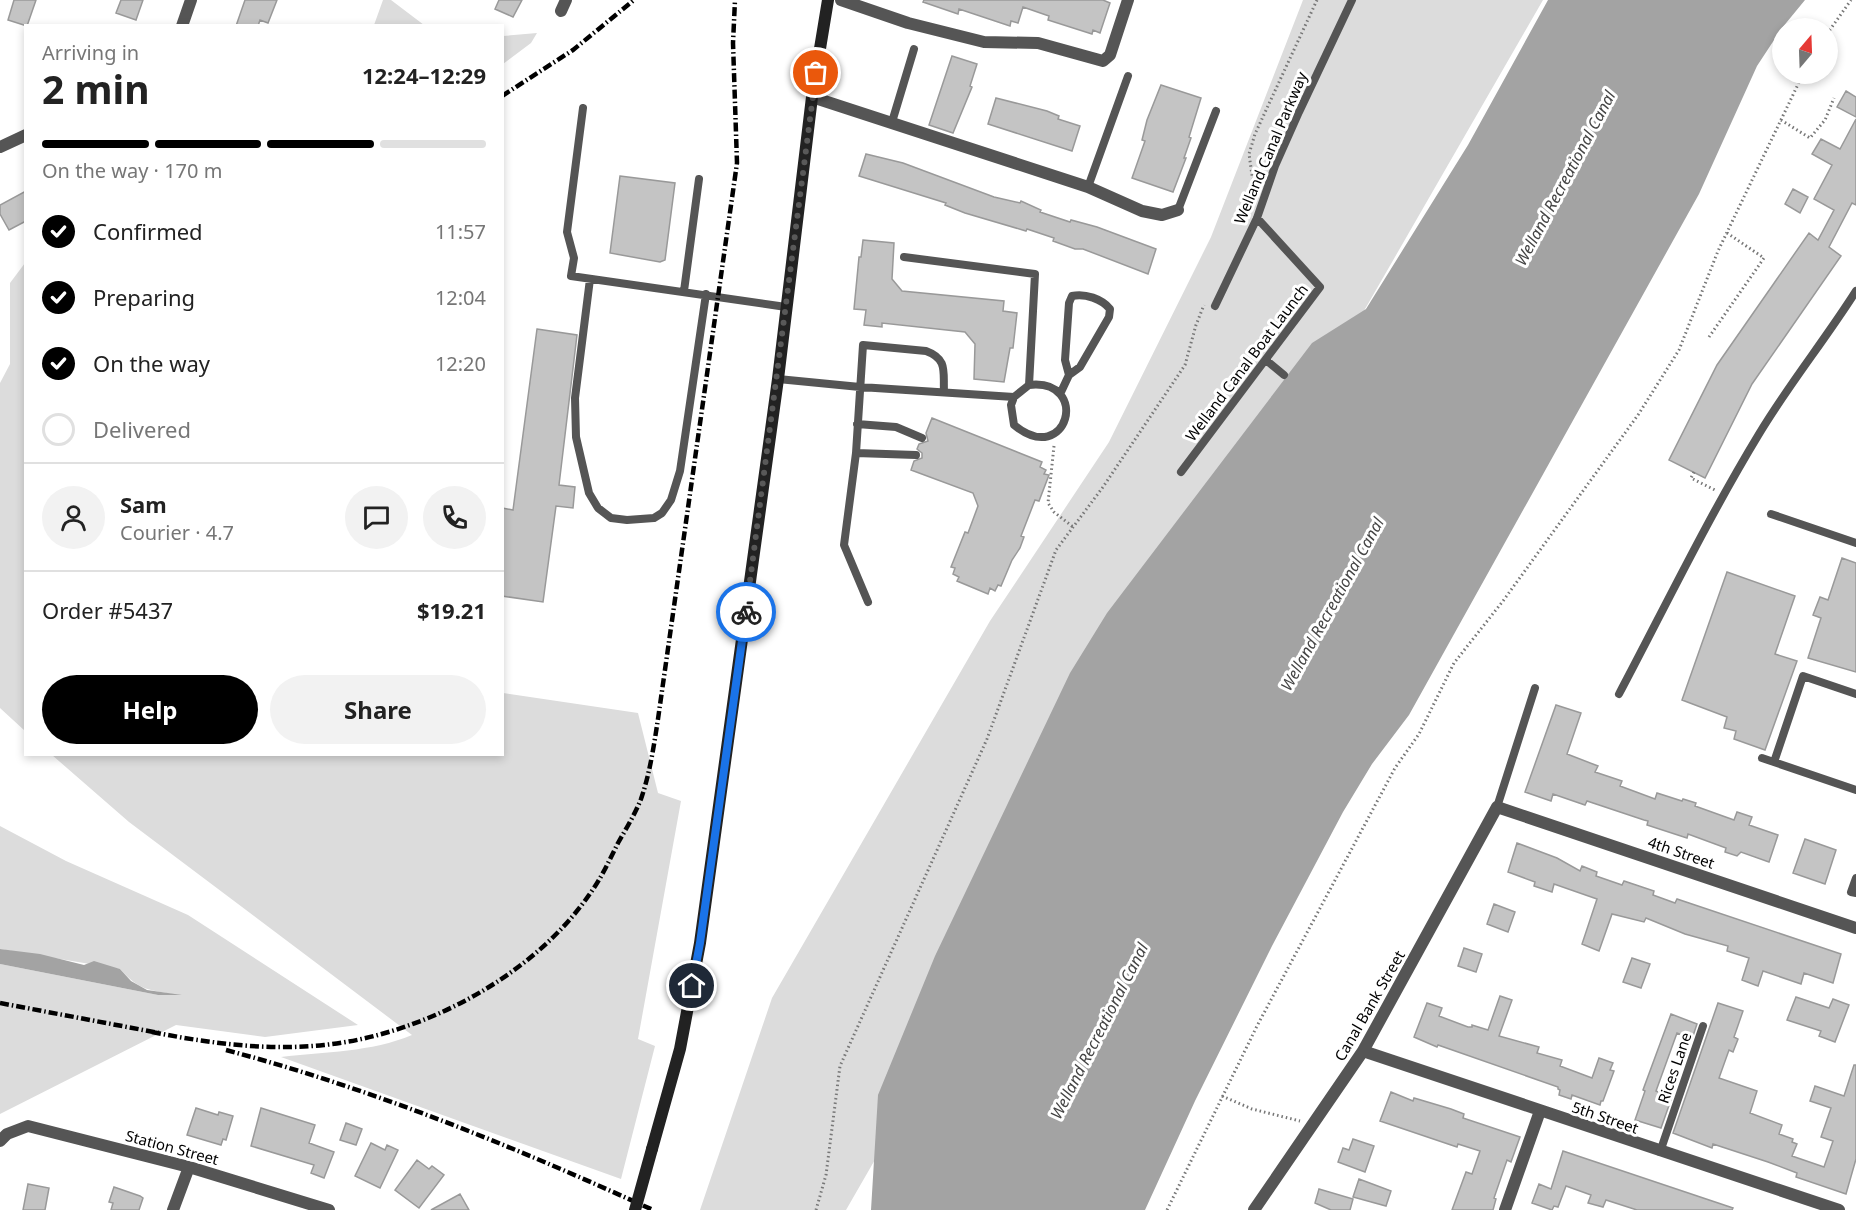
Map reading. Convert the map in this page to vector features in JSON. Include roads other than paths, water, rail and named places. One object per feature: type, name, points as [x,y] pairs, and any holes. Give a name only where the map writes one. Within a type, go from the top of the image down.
[{"type":"main road","points":[[635,1210],[680,1049],[700,943],[778,379],[812,97],[828,0]]},
{"type":"street","points":[[183,24],[191,0]]},
{"type":"street","points":[[841,0],[908,23],[984,42],[1038,43],[1103,61],[1110,55],[1128,0]]},
{"type":"street","points":[[812,97],[1088,187],[1142,211],[1162,215],[1178,210]]},
{"type":"street","points":[[0,147],[24,136]]},
{"type":"street","name":"4th Street","points":[[1497,807],[1856,928]]},
{"type":"street","name":"Canal Bank Street","points":[[1254,1210],[1363,1051],[1497,807]]},
{"type":"street","name":"5th Street","points":[[1363,1051],[1839,1210]]},
{"type":"street","points":[[1505,1210],[1540,1112]]},
{"type":"street","name":"Station Street","points":[[3,1138],[28,1126],[189,1167],[329,1210]]},
{"type":"street","points":[[173,1210],[189,1167]]},
{"type":"lane","name":"Welland Canal Parkway","points":[[1215,306],[1257,218],[1294,123],[1352,0]]},
{"type":"lane","points":[[892,122],[914,49]]},
{"type":"lane","points":[[1088,187],[1128,76]]},
{"type":"lane","points":[[583,108],[567,232],[574,258],[571,276],[786,307]]},
{"type":"lane","points":[[1178,210],[1216,111]]},
{"type":"lane","points":[[684,291],[699,179]]},
{"type":"lane","name":"Welland Canal Boat Launch","points":[[1181,472],[1320,288],[1257,218]]},
{"type":"lane","points":[[903,257],[1035,274],[1029,385]]},
{"type":"lane","points":[[590,279],[575,398],[576,437],[589,493],[598,508],[611,518],[627,520],[654,518],[662,513],[671,500],[680,471],[706,294]]},
{"type":"lane","points":[[1619,694],[1725,495],[1778,403],[1856,291]]},
{"type":"lane","points":[[1061,392],[1069,375],[1080,367],[1108,317],[1110,309],[1104,302],[1080,294],[1072,296],[1069,303],[1065,360],[1069,375]]},
{"type":"lane","points":[[868,602],[844,545],[856,453],[862,345],[926,351],[936,355],[943,363],[944,392]]},
{"type":"lane","points":[[1266,360],[1284,375]]},
{"type":"lane","points":[[778,379],[1014,397]]},
{"type":"lane","points":[[1029,385],[1051,386],[1061,392],[1066,404],[1067,415],[1062,427],[1054,435],[1043,439],[1014,425],[1011,405],[1014,397],[1029,385]]},
{"type":"lane","points":[[857,424],[896,427],[922,438]]},
{"type":"lane","points":[[856,453],[916,456]]},
{"type":"lane","points":[[1772,514],[1856,543]]},
{"type":"lane","points":[[1774,762],[1803,676],[1856,694]]},
{"type":"lane","points":[[1497,807],[1535,688]]},
{"type":"lane","points":[[1762,758],[1856,790]]},
{"type":"lane","points":[[1856,878],[1851,892],[1856,893]]},
{"type":"lane","name":"Rices Lane","points":[[1660,1152],[1703,1026]]},
{"type":"water","name":"Welland Recreational Canal","points":[[1548,0],[1805,0],[1790,18],[1772,18],[1772,43],[1757,66],[1699,194],[1409,715],[1372,764],[1343,812],[1272,946],[1195,1101],[1145,1210],[871,1210],[878,1095],[935,956],[1070,673],[1107,613],[1312,343],[1366,309],[1468,145]]},
{"type":"water","points":[[0,949],[40,954],[84,965],[94,961],[120,969],[131,981],[147,990],[182,995],[158,995],[0,964]]},
{"type":"railway","points":[[504,95],[573,50],[634,0]]},
{"type":"railway","points":[[152,1032],[216,1043],[302,1047],[361,1039],[399,1029],[436,1015],[506,976],[537,952],[565,925],[601,876],[641,799],[658,719],[737,163],[733,43],[735,0]]},
{"type":"railway","points":[[0,1003],[159,1033]]},
{"type":"railway","points":[[226,1050],[281,1065],[443,1121],[653,1210]]}]
